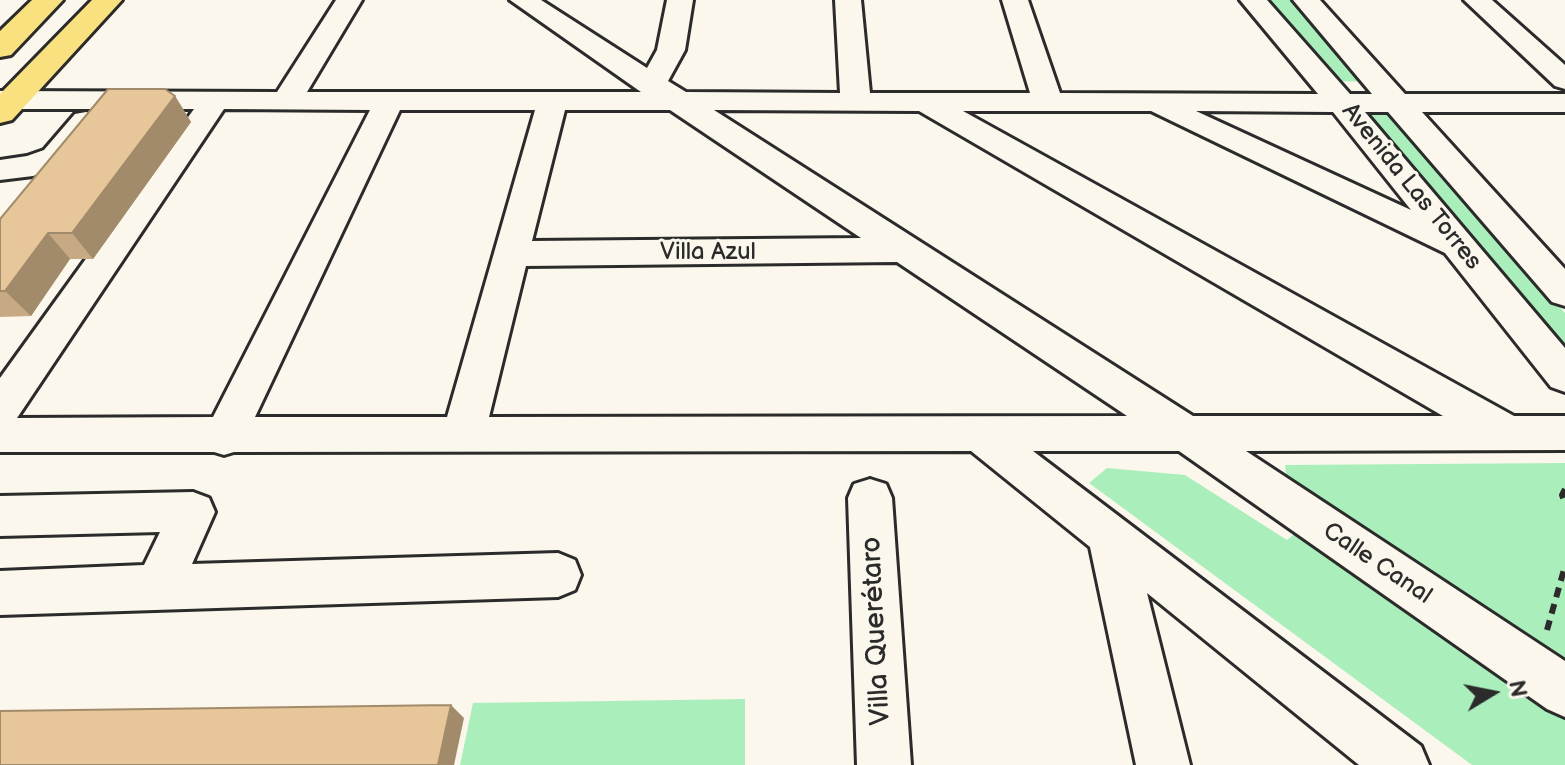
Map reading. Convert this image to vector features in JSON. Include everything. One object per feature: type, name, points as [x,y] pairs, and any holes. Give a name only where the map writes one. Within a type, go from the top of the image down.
[{"type":"main road","points":[[0,48],[49,0]]},
{"type":"main road","points":[[4,104],[108,0]]},
{"type":"street","points":[[286,101],[349,0]]},
{"type":"street","name":"Calle Canal","points":[[523,0],[676,103],[1190,436],[1550,681]]},
{"type":"street","points":[[651,86],[671,50],[680,0]]},
{"type":"street","points":[[848,0],[856,102]]},
{"type":"street","points":[[1015,0],[1048,102]]},
{"type":"street","name":"Avenida Las Torres","points":[[1253,0],[1343,104],[1565,376]]},
{"type":"street","name":"Avenida Las Torres","points":[[1306,0],[1565,293]]},
{"type":"street","points":[[1477,0],[1565,80]]},
{"type":"street","points":[[0,170],[33,166],[55,157],[104,100]]},
{"type":"street","points":[[4,104],[104,100],[1565,103]]},
{"type":"street","points":[[0,410],[215,101]]},
{"type":"street","points":[[224,438],[389,102]]},
{"type":"street","points":[[926,102],[1511,434]]},
{"type":"street","points":[[463,436],[552,103]]},
{"type":"street","points":[[1153,103],[1458,245]]},
{"type":"street","name":"Villa Azul","points":[[512,254],[904,250]]},
{"type":"street","points":[[0,435],[224,438],[1565,433]]},
{"type":"street","points":[[981,435],[1111,540],[1402,765]]},
{"type":"street","name":"Villa Querétaro","points":[[870,498],[884,765]]},
{"type":"street","points":[[0,516],[193,512],[158,587]]},
{"type":"street","points":[[1111,540],[1163,765]]},
{"type":"street","points":[[0,593],[558,575]]},
{"type":"path","points":[[1565,489],[1562,495],[1565,503]]},
{"type":"path","points":[[1550,681],[1565,566]]},
{"type":"green space","points":[[1267,0],[1293,0],[1368,82],[1337,81]]},
{"type":"green space","points":[[1390,111],[1565,313],[1565,354],[1363,113]]},
{"type":"green space","points":[[1565,463],[1565,675],[1288,490],[1285,465]]},
{"type":"green space","points":[[1107,468],[1185,475],[1287,540],[1298,531],[1565,714],[1565,765],[1472,765],[1089,483]]},
{"type":"green space","points":[[745,699],[745,765],[460,765],[473,703]]},
{"type":"building","points":[[108,89],[165,89],[175,96],[72,233],[48,233],[5,291],[0,291],[0,219]]},
{"type":"building","points":[[451,705],[438,765],[0,765],[0,711]]}]
